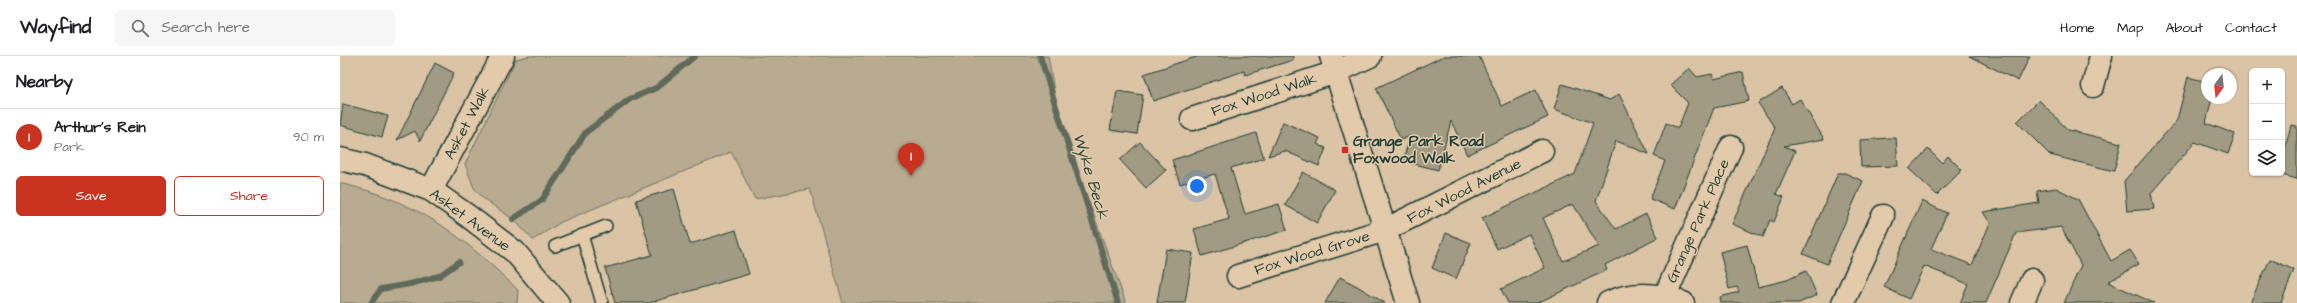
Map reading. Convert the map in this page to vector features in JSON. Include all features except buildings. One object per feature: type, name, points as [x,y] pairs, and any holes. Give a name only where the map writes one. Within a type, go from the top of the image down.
[{"type":"street","name":"Asket Walk","points":[[431,190],[503,56]]},
{"type":"street","name":"Fox Wood Walk","points":[[1192,119],[1333,64],[1370,56]]},
{"type":"street","points":[[2093,86],[2101,56]]},
{"type":"street","points":[[1333,64],[1408,303]]},
{"type":"street","name":"Grange Park Place","points":[[1674,300],[1731,147]]},
{"type":"street","name":"Fox Wood Avenue","points":[[1385,230],[1542,151]]},
{"type":"street","name":"Asket Avenue","points":[[340,159],[365,165],[431,190],[468,216],[514,252],[558,303]]},
{"type":"street","points":[[1843,303],[1883,216]]},
{"type":"street","name":"Fox Wood Grove","points":[[1238,276],[1385,230]]},
{"type":"street","points":[[2022,303],[2032,280]]},
{"type":"street","points":[[1608,303],[1617,299],[1641,295],[1674,300]]},
{"type":"lane","points":[[555,246],[606,226]]},
{"type":"lane","points":[[582,236],[602,303]]},
{"type":"shaded area","points":[[529,56],[1048,56],[1059,120],[1126,303],[843,303],[810,189],[755,199],[731,152],[561,222],[533,240],[514,220],[484,199],[474,188],[465,164],[516,59]]},
{"type":"shaded area","points":[[340,183],[367,190],[392,199],[424,215],[453,233],[480,255],[518,290],[517,303],[340,303]]},
{"type":"waterway","points":[[513,219],[542,200],[586,132],[630,99],[656,88],[695,56]]},
{"type":"waterway","name":"Wyke Beck","points":[[1040,56],[1118,303]]},
{"type":"waterway","points":[[371,303],[381,289],[410,284],[439,276],[459,262]]},
{"type":"place","name":"Grange Park Road Foxwood Walk","points":[[1345,150]]},
{"type":"place","name":"Arthur's Rein","points":[[911,176]]}]
